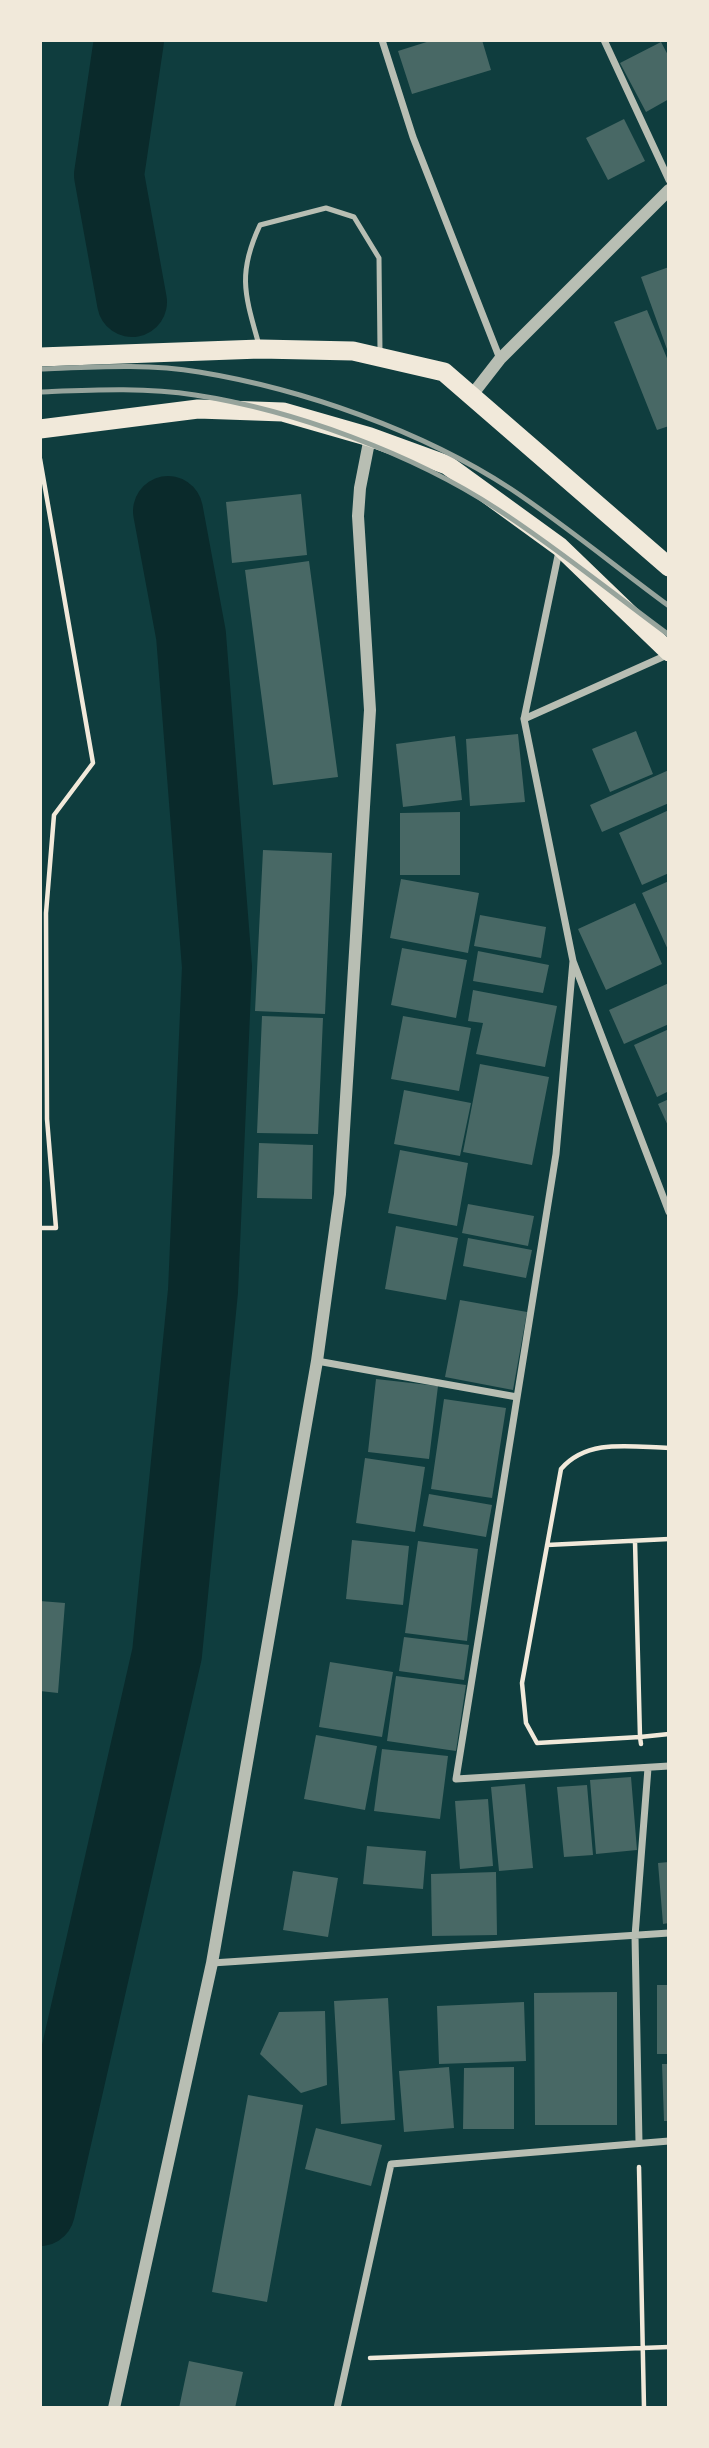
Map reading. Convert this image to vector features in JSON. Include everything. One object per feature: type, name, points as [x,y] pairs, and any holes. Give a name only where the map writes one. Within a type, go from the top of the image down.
[{"type":"highway","points":[[40,357],[260,348],[353,351],[444,372],[669,567]]},
{"type":"highway","points":[[40,429],[198,409],[283,412],[370,437],[447,465],[560,547],[669,653]]},
{"type":"street","points":[[382,40],[413,137],[500,359]]},
{"type":"street","points":[[604,40],[669,180]]},
{"type":"street","points":[[472,396],[500,359],[669,190]]},
{"type":"street","points":[[114,2408],[212,1963],[317,1361],[340,1194],[370,710],[358,516],[370,437]]},
{"type":"street","points":[[560,547],[524,719],[573,961],[669,1212]]},
{"type":"street","points":[[524,719],[669,653]]},
{"type":"street","points":[[573,961],[556,1154],[456,1779],[669,1766]]},
{"type":"street","points":[[317,1361],[517,1397]]},
{"type":"street","points":[[639,2143],[635,1936],[648,1768]]},
{"type":"street","points":[[212,1963],[669,1933]]},
{"type":"street","points":[[337,2408],[391,2164],[669,2141]]},
{"type":"lane","points":[[260,348],[244,294],[247,253],[260,225],[326,208],[354,217],[379,258],[380,357]]},
{"type":"path","points":[[40,459],[93,763],[54,815],[47,901],[47,1119],[56,1228],[40,1228]]},
{"type":"path","points":[[669,1448],[600,1446],[573,1454],[561,1469],[522,1683],[526,1723],[537,1743],[669,1734]]},
{"type":"path","points":[[547,1545],[669,1539]]},
{"type":"path","points":[[635,1541],[639,1737],[648,1768]]},
{"type":"path","points":[[639,2143],[644,2408]]},
{"type":"path","points":[[348,2359],[669,2347]]},
{"type":"building","points":[[433,40],[482,40],[491,70],[412,94],[398,51]]},
{"type":"building","points":[[661,42],[669,57],[669,99],[646,112],[620,63]]},
{"type":"building","points":[[624,119],[645,161],[608,180],[586,138]]},
{"type":"building","points":[[669,267],[669,352],[668,352],[641,277]]},
{"type":"building","points":[[647,310],[669,363],[669,426],[657,430],[614,322]]},
{"type":"building","points":[[301,494],[307,555],[232,563],[226,502]]},
{"type":"building","points":[[309,561],[338,777],[273,785],[245,570]]},
{"type":"building","points":[[636,731],[653,774],[610,792],[592,749]]},
{"type":"building","points":[[518,734],[525,802],[470,806],[466,739]]},
{"type":"building","points":[[455,736],[462,800],[403,807],[396,744]]},
{"type":"building","points":[[669,770],[669,803],[602,832],[590,805]]},
{"type":"building","points":[[669,810],[669,873],[642,885],[619,833]]},
{"type":"building","points":[[460,812],[460,875],[400,875],[400,813]]},
{"type":"building","points":[[263,850],[332,853],[325,1014],[255,1011]]},
{"type":"building","points":[[401,879],[479,893],[468,953],[390,938]]},
{"type":"building","points":[[669,881],[669,952],[642,893]]},
{"type":"building","points":[[635,903],[662,964],[606,990],[578,929]]},
{"type":"building","points":[[480,915],[546,927],[541,958],[474,946]]},
{"type":"building","points":[[402,948],[467,960],[456,1018],[391,1005]]},
{"type":"building","points":[[478,951],[549,965],[543,993],[473,981]]},
{"type":"building","points":[[669,983],[669,1024],[624,1044],[609,1010]]},
{"type":"building","points":[[473,990],[557,1006],[545,1067],[476,1054],[483,1023],[468,1021]]},
{"type":"building","points":[[262,1016],[323,1018],[318,1134],[257,1133]]},
{"type":"building","points":[[403,1016],[471,1028],[459,1091],[391,1079]]},
{"type":"building","points":[[669,1029],[669,1091],[657,1097],[634,1045]]},
{"type":"building","points":[[480,1064],[549,1077],[532,1165],[463,1152]]},
{"type":"building","points":[[404,1090],[471,1103],[460,1156],[394,1144]]},
{"type":"building","points":[[669,1099],[669,1128],[658,1104]]},
{"type":"building","points":[[259,1143],[313,1145],[312,1199],[257,1198]]},
{"type":"building","points":[[400,1150],[468,1163],[457,1226],[388,1213]]},
{"type":"building","points":[[468,1204],[534,1216],[528,1246],[462,1233]]},
{"type":"building","points":[[396,1226],[458,1238],[446,1300],[385,1289]]},
{"type":"building","points":[[468,1238],[532,1250],[526,1278],[463,1266]]},
{"type":"building","points":[[460,1300],[527,1312],[513,1390],[445,1377]]},
{"type":"building","points":[[376,1379],[438,1386],[429,1459],[368,1452]]},
{"type":"building","points":[[444,1399],[506,1408],[492,1498],[431,1489]]},
{"type":"building","points":[[365,1458],[425,1467],[415,1532],[356,1523]]},
{"type":"building","points":[[429,1494],[492,1505],[486,1537],[423,1526]]},
{"type":"building","points":[[352,1540],[409,1546],[403,1605],[346,1599]]},
{"type":"building","points":[[418,1541],[478,1549],[467,1641],[405,1633]]},
{"type":"building","points":[[40,1601],[65,1603],[58,1693],[40,1691]]},
{"type":"building","points":[[404,1637],[469,1645],[464,1680],[399,1671]]},
{"type":"building","points":[[330,1662],[393,1672],[382,1737],[319,1727]]},
{"type":"building","points":[[396,1676],[466,1685],[456,1751],[387,1741]]},
{"type":"building","points":[[316,1735],[377,1746],[365,1810],[304,1799]]},
{"type":"building","points":[[382,1749],[448,1756],[440,1819],[374,1811]]},
{"type":"building","points":[[631,1777],[637,1850],[596,1854],[590,1780]]},
{"type":"building","points":[[525,1784],[533,1868],[499,1871],[491,1787]]},
{"type":"building","points":[[587,1785],[593,1855],[564,1857],[557,1787]]},
{"type":"building","points":[[488,1799],[493,1866],[460,1869],[455,1801]]},
{"type":"building","points":[[367,1846],[426,1851],[423,1889],[363,1884]]},
{"type":"building","points":[[669,1862],[669,1923],[663,1924],[658,1863]]},
{"type":"building","points":[[293,1871],[338,1878],[328,1937],[283,1930]]},
{"type":"building","points":[[496,1872],[497,1935],[432,1936],[431,1874]]},
{"type":"building","points":[[657,1985],[669,1985],[669,2054],[657,2054]]},
{"type":"building","points":[[617,1992],[617,2125],[535,2125],[534,1993]]},
{"type":"building","points":[[388,1998],[395,2120],[341,2124],[334,2001]]},
{"type":"building","points":[[524,2002],[526,2061],[439,2064],[437,2006]]},
{"type":"building","points":[[325,2011],[327,2085],[301,2093],[260,2054],[279,2012]]},
{"type":"building","points":[[662,2064],[669,2064],[669,2121],[664,2121]]},
{"type":"building","points":[[449,2067],[454,2128],[404,2132],[399,2071]]},
{"type":"building","points":[[514,2067],[514,2129],[463,2129],[464,2068]]},
{"type":"building","points":[[248,2095],[303,2105],[267,2302],[212,2292]]},
{"type":"building","points":[[316,2128],[382,2145],[371,2186],[305,2169]]},
{"type":"building","points":[[189,2361],[243,2372],[235,2408],[179,2408]]},
{"type":"waterway","points":[[129,40],[109,175],[132,302]]},
{"type":"waterway","points":[[40,2211],[167,1654],[203,1291],[217,967],[191,635],[168,511]]},
{"type":"railway","points":[[40,369],[179,369],[279,389],[361,415],[439,449],[511,489],[669,606]]},
{"type":"railway","points":[[40,392],[176,392],[272,411],[352,437],[428,470],[497,509],[562,554],[669,635]]}]
